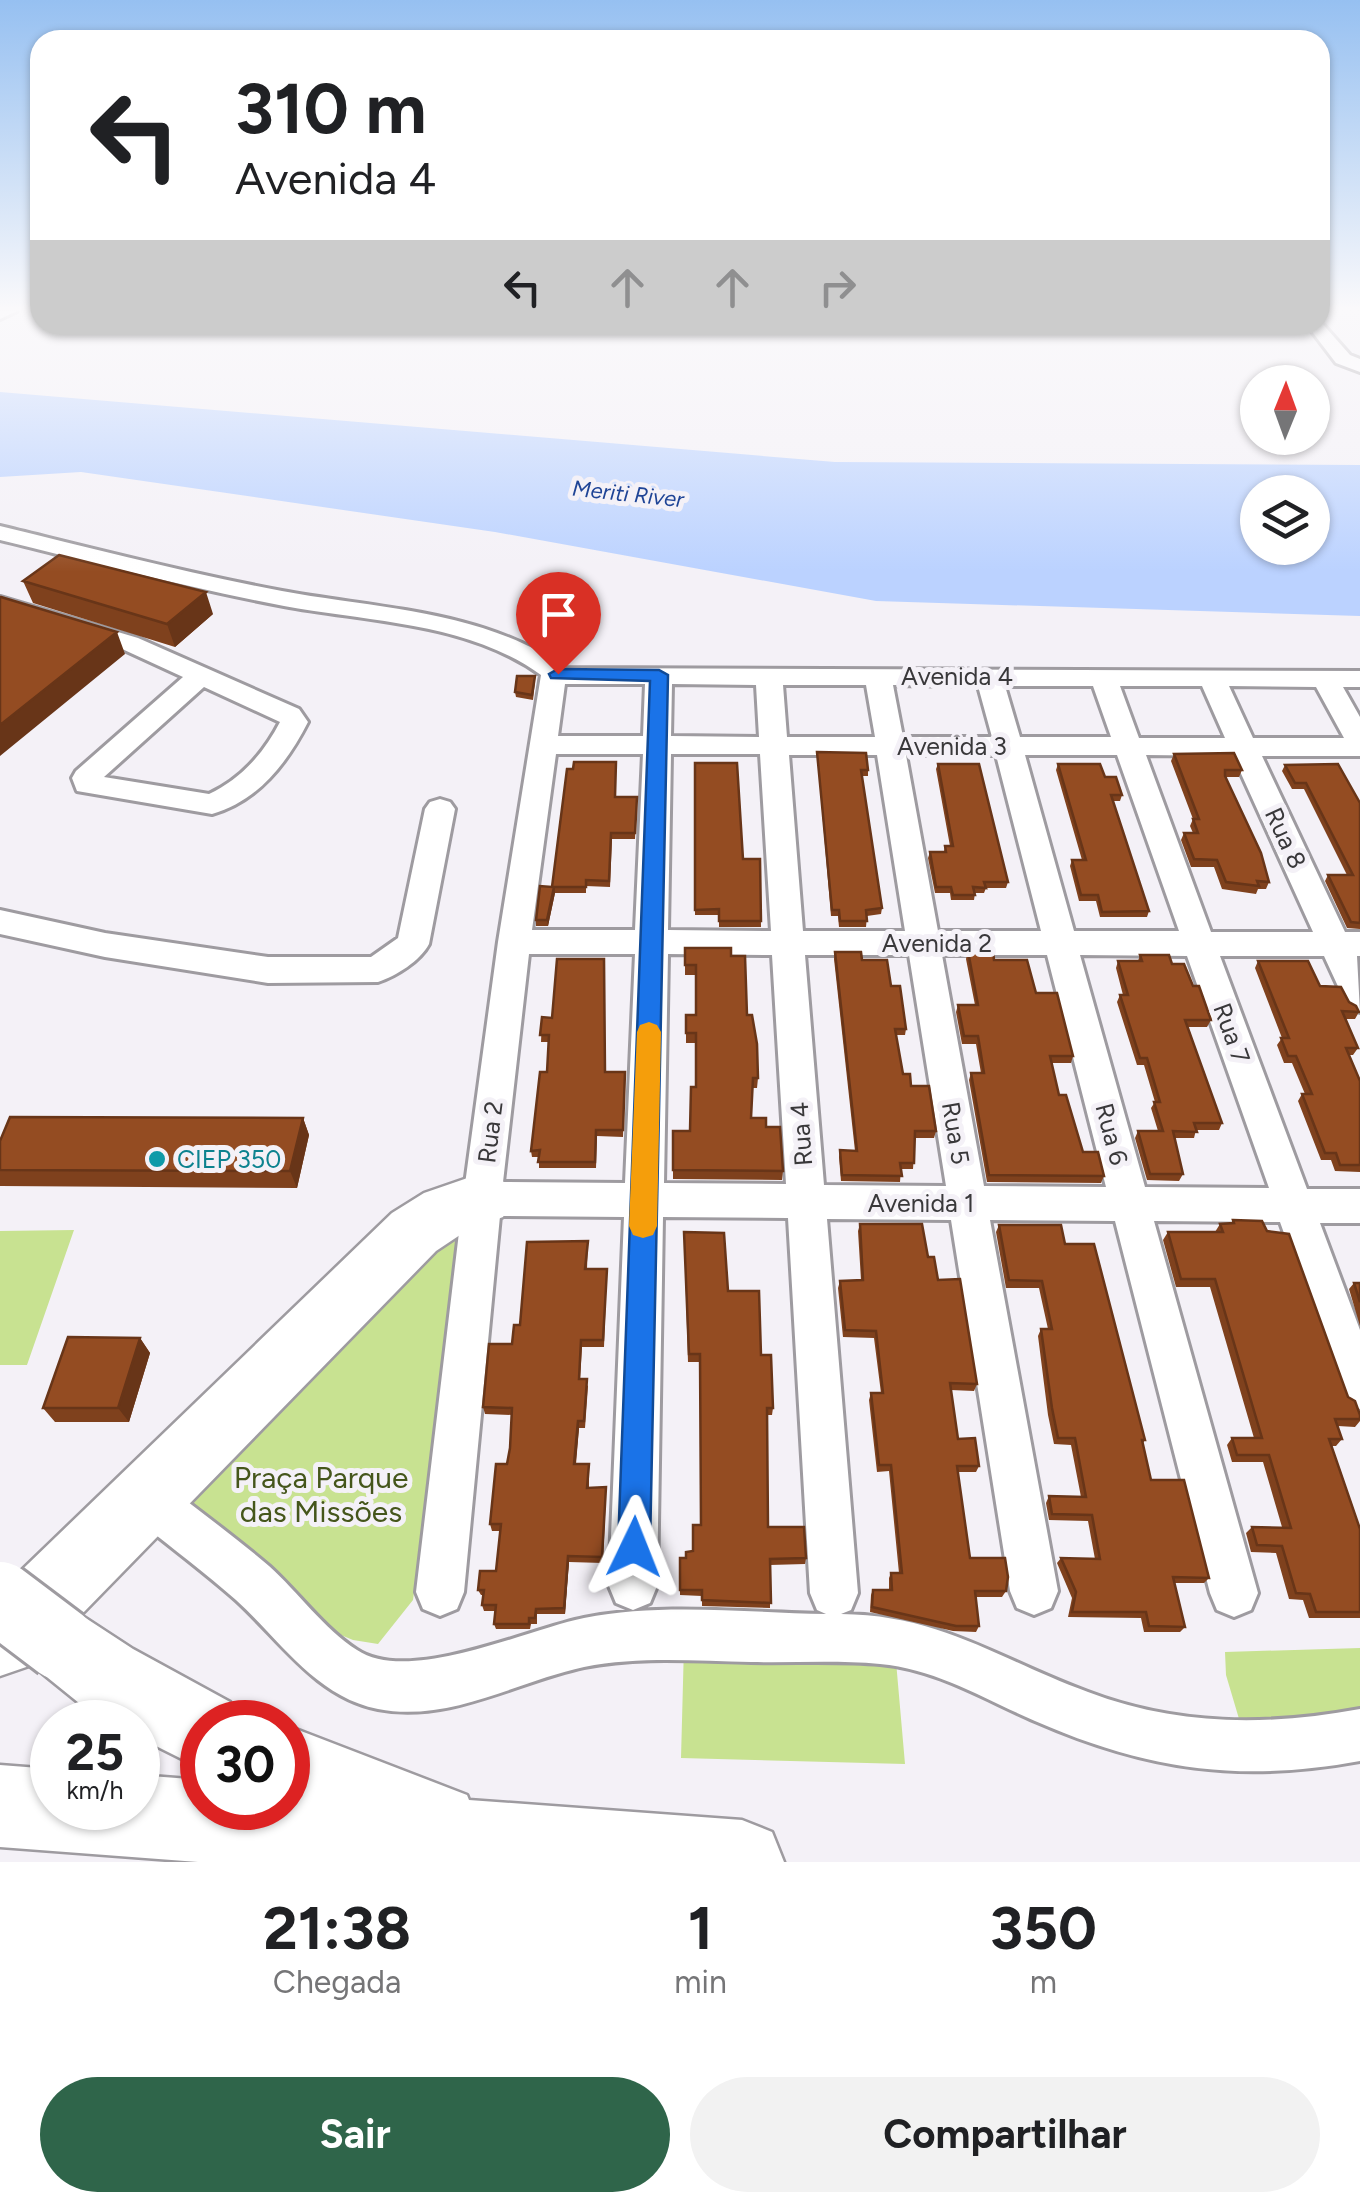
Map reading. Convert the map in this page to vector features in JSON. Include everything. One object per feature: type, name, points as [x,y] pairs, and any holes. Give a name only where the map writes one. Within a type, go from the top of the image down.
[{"type":"highway","points":[[30,1644],[146,1498],[414,1232],[446,1212],[482,1200]]},
{"type":"highway","points":[[0,1598],[30,1644],[106,1676],[180,1718]]},
{"type":"highway","points":[[310,1774],[494,1845]]},
{"type":"highway","points":[[0,1806],[742,1862]]},
{"type":"street","points":[[0,533],[284,599],[433,624],[514,646],[556,675]]},
{"type":"street","points":[[0,604],[128,643],[292,718],[293,726],[252,779],[220,801],[203,804],[85,782],[200,676]]},
{"type":"street","name":"Avenida 4","points":[[556,675],[1360,680]]},
{"type":"street","name":"Rua 2","points":[[440,1592],[514,942],[556,675]]},
{"type":"street","points":[[633,1586],[659,675]]},
{"type":"street","name":"Rua 4","points":[[769,675],[834,1592]]},
{"type":"street","name":"Rua 5","points":[[878,675],[1034,1591]]},
{"type":"street","name":"Rua 6","points":[[990,676],[1234,1593]]},
{"type":"street","name":"Rua 7","points":[[1103,677],[1360,1388]]},
{"type":"street","name":"Rua 8","points":[[1211,677],[1347,944],[1360,999]]},
{"type":"street","points":[[1325,679],[1360,745]]},
{"type":"street","name":"Avenida 3","points":[[544,745],[1360,745]]},
{"type":"street","points":[[5,933],[268,970],[378,970],[412,944],[440,809]]},
{"type":"street","name":"Avenida 2","points":[[514,942],[1347,944]]},
{"type":"street","name":"Avenida 1","points":[[482,1200],[1360,1206]]},
{"type":"street","points":[[146,1498],[252,1583],[340,1669],[378,1684],[420,1684],[473,1677],[582,1644],[628,1636],[880,1640],[915,1642],[944,1652],[1067,1710],[1175,1742],[1230,1750],[1275,1749],[1360,1735]]},
{"type":"green space","name":"Praça Parque das Missões","points":[[463,1225],[413,1600],[378,1644],[353,1640],[326,1629],[185,1517],[197,1486],[261,1407]]},
{"type":"green space","points":[[74,1230],[27,1365],[0,1365],[0,1231]]},
{"type":"green space","points":[[684,1645],[895,1650],[905,1764],[681,1758]]},
{"type":"green space","points":[[1360,1648],[1360,1722],[1245,1739],[1226,1675],[1225,1652]]},
{"type":"water","name":"Meriti River","points":[[0,398],[70,398],[835,462],[1360,465],[1360,616],[876,601],[495,532],[81,472],[0,477]]},
{"type":"building","points":[[59,555],[206,592],[167,624],[23,581]]},
{"type":"building","points":[[0,598],[117,632],[0,725]]},
{"type":"building","points":[[517,676],[535,676],[532,695],[515,692]]},
{"type":"building","points":[[817,752],[866,753],[868,770],[861,770],[882,908],[866,910],[867,921],[840,921],[839,910],[832,910]]},
{"type":"building","points":[[1234,753],[1242,770],[1225,770],[1225,776],[1261,853],[1269,882],[1257,881],[1259,886],[1226,882],[1217,860],[1194,859],[1184,833],[1198,833],[1193,819],[1199,819],[1174,754]]},
{"type":"building","points":[[574,762],[616,762],[615,797],[637,797],[635,833],[611,833],[609,881],[586,880],[586,887],[554,887],[547,920],[536,920],[540,886],[552,887],[567,769],[573,769]]},
{"type":"building","points":[[695,763],[737,763],[743,859],[760,859],[761,921],[719,921],[719,909],[695,910]]},
{"type":"building","points":[[938,764],[979,764],[1008,882],[984,882],[986,888],[973,887],[975,895],[953,895],[951,887],[936,887],[930,852],[946,852],[945,846],[953,846]]},
{"type":"building","points":[[1058,764],[1100,764],[1105,777],[1116,777],[1122,795],[1111,795],[1149,911],[1102,912],[1098,895],[1081,895],[1072,860],[1086,860]]},
{"type":"building","points":[[1338,764],[1360,803],[1360,923],[1351,922],[1328,875],[1353,875],[1306,783],[1295,783],[1285,765]]},
{"type":"building","points":[[685,948],[731,948],[731,956],[745,956],[747,1015],[752,1015],[757,1044],[758,1078],[753,1078],[751,1118],[766,1118],[766,1127],[780,1127],[783,1171],[673,1170],[673,1131],[690,1131],[691,1087],[696,1087],[696,1033],[686,1033],[686,1015],[696,1015],[696,965],[685,965]]},
{"type":"building","points":[[968,951],[993,951],[994,960],[1027,960],[1036,993],[1057,993],[1073,1056],[1050,1056],[1059,1095],[1066,1095],[1083,1152],[1098,1152],[1104,1176],[989,1175],[971,1073],[984,1073],[978,1036],[964,1036],[958,1005],[978,1005]]},
{"type":"building","points":[[835,952],[861,952],[862,960],[887,960],[891,986],[900,986],[906,1029],[895,1029],[903,1074],[910,1074],[911,1086],[929,1086],[936,1131],[915,1131],[914,1163],[900,1163],[902,1176],[842,1175],[840,1150],[857,1151]]},
{"type":"building","points":[[1140,955],[1169,955],[1172,964],[1184,964],[1193,986],[1199,986],[1211,1020],[1185,1020],[1222,1123],[1194,1123],[1197,1132],[1173,1131],[1183,1174],[1150,1174],[1138,1131],[1163,1131],[1154,1102],[1160,1102],[1147,1058],[1140,1058],[1120,995],[1128,995],[1118,961],[1142,961]]},
{"type":"building","points":[[557,959],[604,959],[605,1072],[625,1072],[623,1130],[596,1130],[595,1162],[538,1162],[540,1150],[531,1151],[540,1072],[547,1072],[549,1035],[540,1035],[542,1017],[552,1018]]},
{"type":"building","points":[[1258,961],[1308,961],[1320,986],[1341,987],[1359,1012],[1342,1011],[1358,1048],[1346,1048],[1360,1081],[1360,1165],[1340,1165],[1336,1153],[1325,1153],[1302,1094],[1312,1094],[1296,1056],[1288,1056],[1281,1038],[1289,1038]]},
{"type":"building","name":"CIEP 350","points":[[10,1117],[303,1118],[290,1171],[0,1170],[0,1141]]},
{"type":"building","points":[[1233,1220],[1262,1221],[1267,1231],[1289,1234],[1348,1397],[1355,1401],[1360,1415],[1360,1419],[1335,1419],[1342,1439],[1329,1439],[1360,1529],[1360,1612],[1316,1612],[1310,1594],[1296,1593],[1282,1546],[1257,1545],[1252,1527],[1291,1528],[1269,1455],[1237,1455],[1232,1438],[1262,1438],[1215,1279],[1181,1279],[1168,1232],[1223,1232],[1220,1224],[1234,1223]]},
{"type":"building","points":[[860,1224],[922,1224],[928,1257],[934,1257],[938,1280],[960,1279],[977,1384],[950,1383],[958,1439],[975,1438],[979,1466],[957,1466],[970,1558],[1005,1558],[1008,1577],[1006,1591],[975,1591],[979,1626],[956,1626],[872,1607],[873,1590],[892,1590],[891,1573],[902,1573],[891,1465],[879,1465],[871,1393],[883,1393],[876,1331],[845,1330],[840,1281],[863,1280]]},
{"type":"building","points":[[999,1225],[1061,1225],[1065,1244],[1094,1244],[1145,1440],[1151,1480],[1184,1480],[1209,1578],[1173,1577],[1185,1627],[1149,1626],[1146,1612],[1072,1612],[1076,1592],[1061,1558],[1100,1559],[1092,1515],[1052,1514],[1049,1496],[1086,1497],[1075,1438],[1058,1438],[1041,1329],[1052,1329],[1042,1281],[1009,1280]]},
{"type":"building","points":[[684,1232],[724,1233],[728,1291],[759,1291],[761,1355],[771,1355],[772,1381],[773,1408],[767,1408],[768,1527],[804,1527],[806,1558],[770,1559],[771,1603],[702,1600],[702,1590],[680,1590],[680,1558],[693,1551],[693,1525],[701,1525],[700,1354],[689,1354]]},
{"type":"building","points":[[588,1241],[585,1269],[607,1269],[603,1340],[581,1340],[579,1379],[587,1379],[584,1421],[578,1421],[574,1464],[589,1464],[587,1488],[606,1487],[602,1557],[568,1556],[564,1608],[536,1609],[529,1624],[494,1624],[496,1605],[482,1605],[484,1590],[478,1590],[480,1571],[496,1571],[501,1524],[490,1524],[496,1464],[507,1464],[512,1408],[483,1407],[489,1344],[512,1344],[514,1325],[520,1325],[527,1242]]},
{"type":"building","points":[[68,1337],[140,1338],[118,1408],[43,1408]]},
{"type":"slow traffic","points":[[643,1226],[649,1032]]},
{"type":"place","name":"CIEP 350","points":[[157,1159]]},
{"type":"route","points":[[558,674],[659,675],[634,1547]]}]
